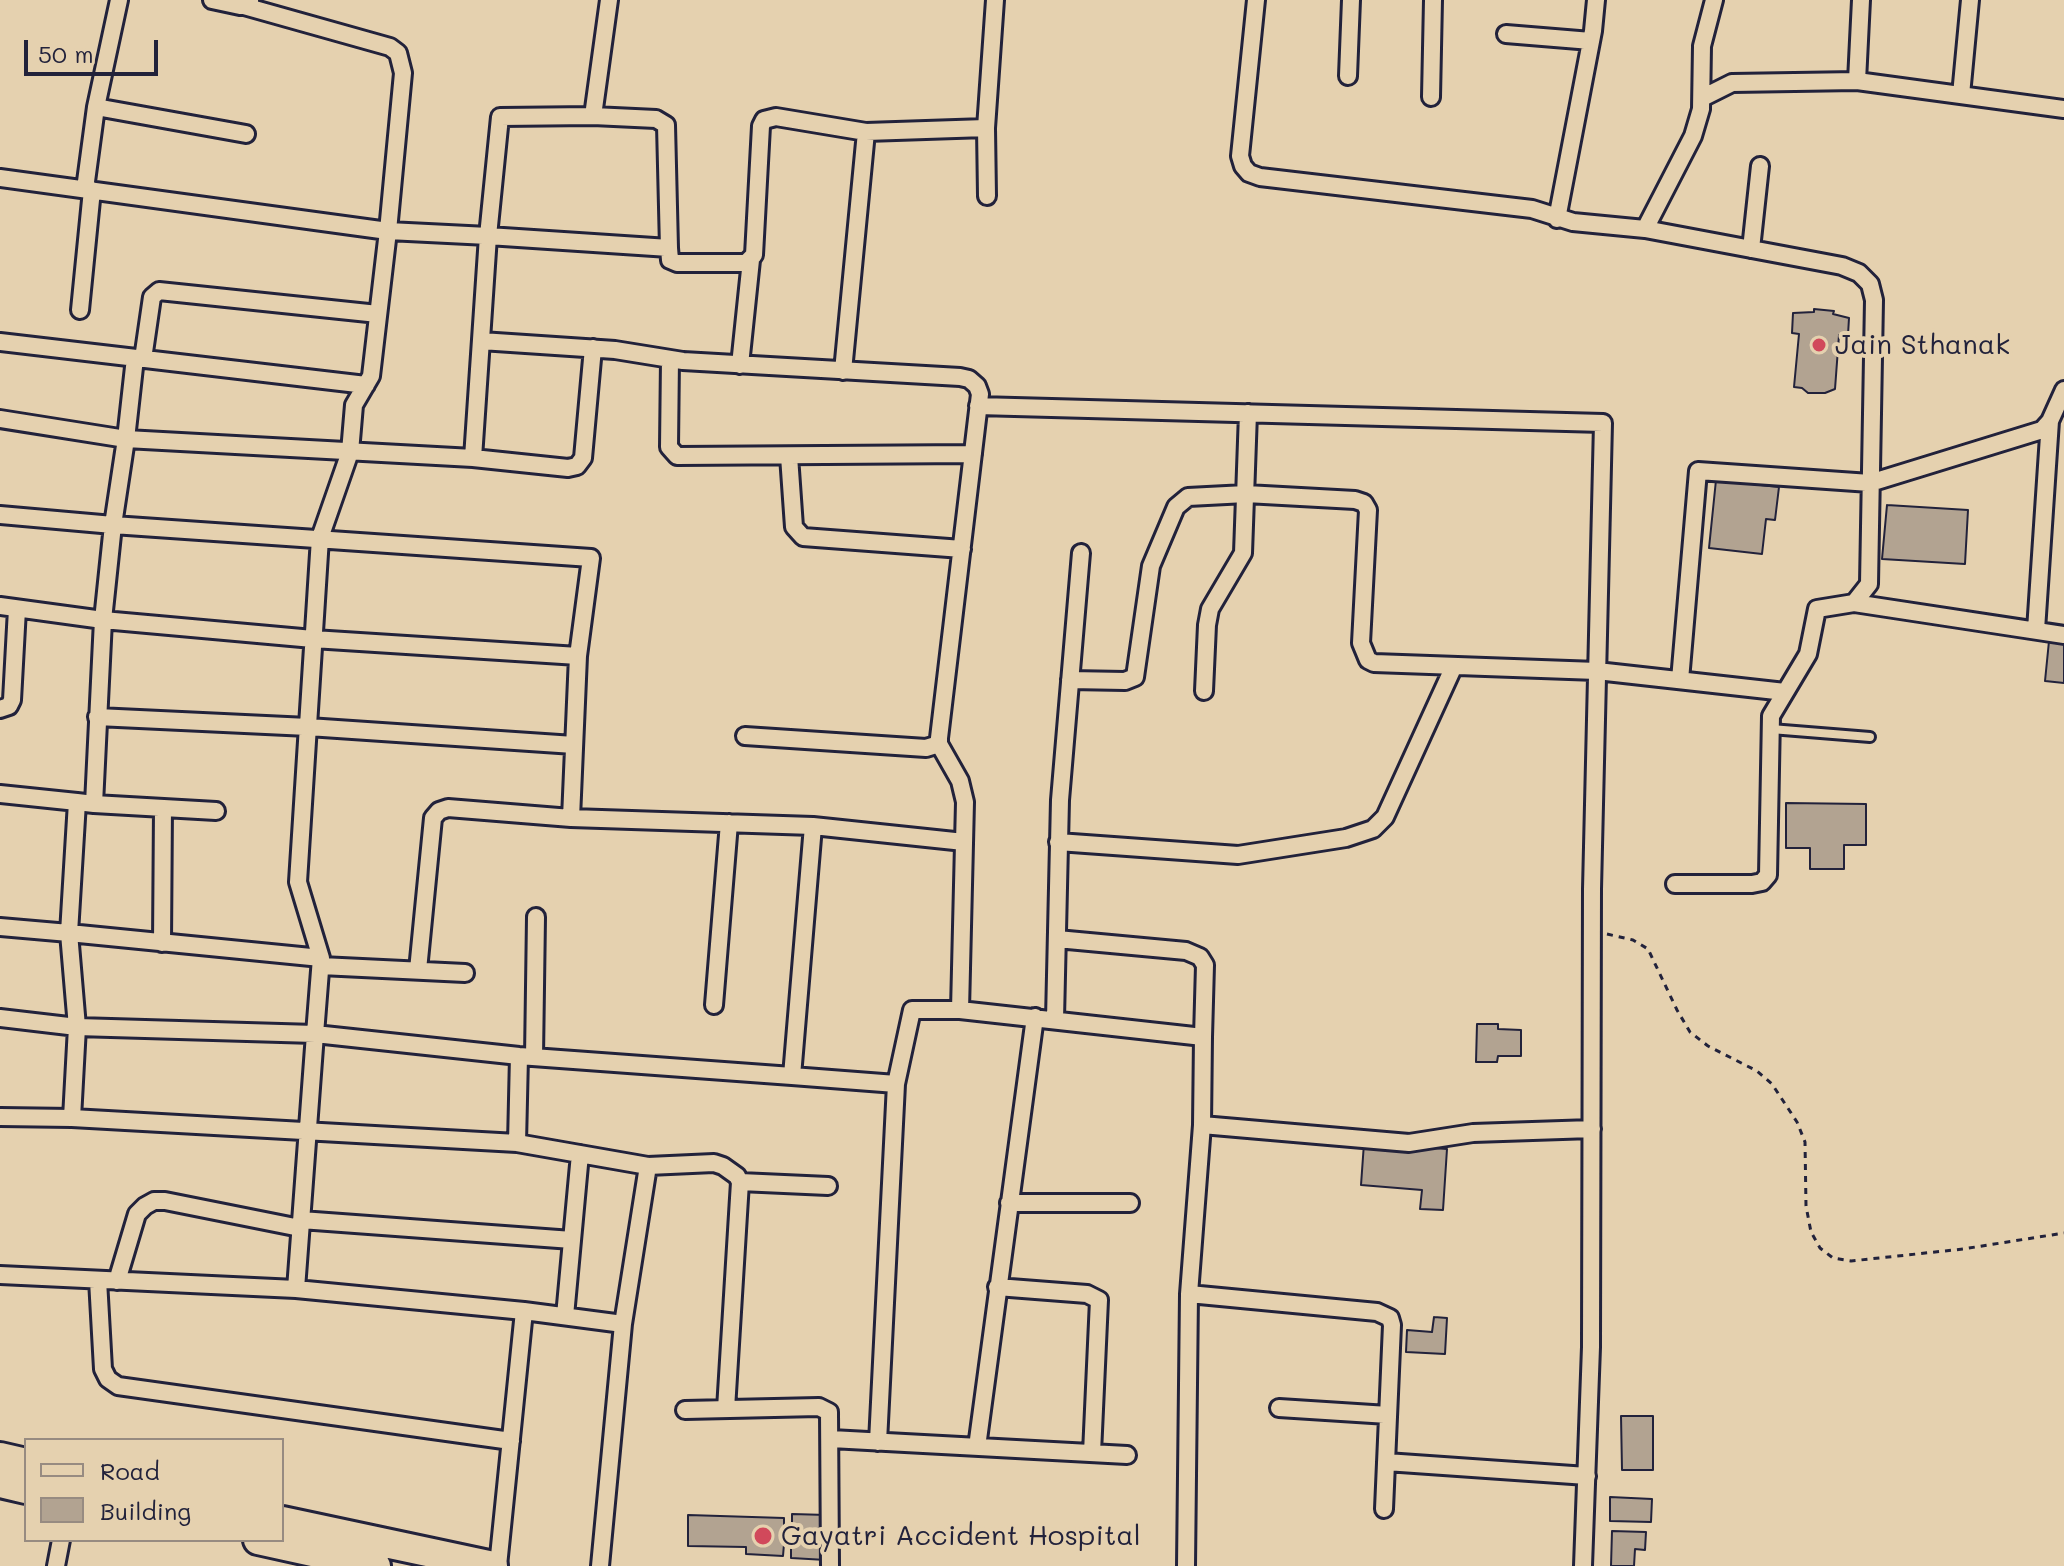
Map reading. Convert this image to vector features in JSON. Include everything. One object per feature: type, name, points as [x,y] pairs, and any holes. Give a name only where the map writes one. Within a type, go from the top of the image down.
[{"type":"highway","points":[[0,1457],[24,1463]]},
{"type":"highway","points":[[0,1483],[24,1489]]},
{"type":"highway","points":[[284,1521],[495,1566]]},
{"type":"highway","points":[[267,1542],[374,1566]]},
{"type":"street","points":[[80,310],[96,107],[119,0]]},
{"type":"street","points":[[212,0],[248,3],[390,47],[398,53],[403,73],[371,376],[354,405],[350,452],[320,538],[298,882],[321,962],[296,1289]]},
{"type":"street","points":[[593,116],[609,0]]},
{"type":"street","points":[[987,196],[986,128],[995,0]]},
{"type":"street","points":[[1256,0],[1240,156],[1249,173],[1260,177],[1532,209],[1557,219],[1645,229],[1842,266],[1859,273],[1870,284],[1874,300],[1869,584],[1854,603]]},
{"type":"street","points":[[1348,76],[1351,0]]},
{"type":"street","points":[[1431,97],[1433,0]]},
{"type":"street","points":[[1557,219],[1596,0]]},
{"type":"street","points":[[1645,229],[1693,136],[1701,109],[1702,46],[1714,0]]},
{"type":"street","points":[[1857,81],[1861,0]]},
{"type":"street","points":[[1961,95],[1970,0]]},
{"type":"street","points":[[1506,34],[1591,41]]},
{"type":"street","points":[[1702,98],[1732,83],[1857,81],[2064,109]]},
{"type":"street","points":[[96,107],[246,134]]},
{"type":"street","points":[[473,458],[488,236],[500,117],[656,119],[666,125],[670,260],[677,263],[746,263],[751,260]]},
{"type":"street","points":[[740,365],[754,255],[761,126],[764,120],[776,117],[866,132],[986,128]]},
{"type":"street","points":[[843,371],[866,132]]},
{"type":"street","points":[[1751,249],[1760,166]]},
{"type":"street","points":[[0,178],[388,231],[669,248]]},
{"type":"street","points":[[72,1118],[77,1027],[69,933],[97,717],[113,525],[139,358],[152,297],[159,291],[378,314]]},
{"type":"street","points":[[481,341],[593,348],[740,365],[969,379],[977,386],[973,454],[939,744],[964,792],[960,1010]]},
{"type":"street","points":[[0,342],[366,385]]},
{"type":"street","points":[[0,419],[126,439],[473,458],[568,468],[581,463],[593,348]]},
{"type":"street","points":[[670,359],[669,447],[672,453],[683,457],[973,454]]},
{"type":"street","points":[[1680,680],[1698,471],[1870,483],[2042,430],[2050,421],[2064,390]]},
{"type":"street","points":[[978,406],[1603,423],[1592,930],[1591,1347],[1583,1566]]},
{"type":"street","points":[[1204,691],[1209,616],[1243,553],[1248,413]]},
{"type":"street","points":[[2036,630],[2050,421]]},
{"type":"street","points":[[789,456],[794,527],[803,537],[962,549]]},
{"type":"street","points":[[1070,680],[1125,681],[1135,677],[1151,566],[1176,507],[1188,497],[1246,494],[1364,503],[1368,510],[1363,651],[1374,663],[1597,671],[1785,692]]},
{"type":"street","points":[[0,515],[591,558],[578,656],[571,818]]},
{"type":"street","points":[[1055,1019],[1058,842],[1081,553]]},
{"type":"street","points":[[1675,884],[1752,884],[1762,882],[1768,875],[1771,716],[1808,654],[1817,609],[1854,603],[2064,635]]},
{"type":"street","points":[[0,709],[9,706],[12,700],[8,608],[313,639],[578,656]]},
{"type":"street","points":[[1058,842],[1238,855],[1360,835],[1373,829],[1385,817],[1454,666]]},
{"type":"street","points":[[97,717],[574,745]]},
{"type":"street","points":[[745,736],[926,748],[939,744]]},
{"type":"street","points":[[0,794],[216,811]]},
{"type":"street","points":[[162,943],[163,808]]},
{"type":"street","points":[[418,970],[433,818],[439,811],[448,808],[571,818],[813,826],[964,842]]},
{"type":"street","points":[[714,1005],[729,823]]},
{"type":"street","points":[[792,1076],[813,826]]},
{"type":"street","points":[[517,1143],[536,917]]},
{"type":"street","points":[[0,927],[321,962],[465,973]]},
{"type":"street","points":[[1057,939],[1186,951],[1200,957],[1205,965],[1202,1125],[1189,1294],[1186,1566]]},
{"type":"street","points":[[878,1442],[896,1084],[912,1010],[960,1010],[1203,1037]]},
{"type":"street","points":[[977,1447],[1035,1017]]},
{"type":"street","points":[[0,1018],[77,1027],[315,1034],[526,1056],[896,1084]]},
{"type":"street","points":[[0,1117],[72,1118],[517,1143],[648,1166],[714,1163],[730,1171],[740,1182],[828,1186]]},
{"type":"street","points":[[1202,1125],[1409,1143],[1473,1133],[1592,1129]]},
{"type":"street","points":[[565,1316],[580,1154]]},
{"type":"street","points":[[600,1566],[623,1324],[648,1166]]},
{"type":"street","points":[[726,1409],[740,1182]]},
{"type":"street","points":[[117,1281],[137,1214],[154,1201],[301,1224],[572,1240]]},
{"type":"street","points":[[1009,1203],[1130,1203]]},
{"type":"street","points":[[0,1275],[296,1289],[623,1324]]},
{"type":"street","points":[[98,1280],[103,1369],[108,1379],[118,1386],[511,1441]]},
{"type":"street","points":[[997,1287],[1087,1294],[1099,1300],[1092,1453]]},
{"type":"street","points":[[1189,1294],[1385,1315],[1392,1325],[1384,1509]]},
{"type":"street","points":[[495,1566],[524,1311]]},
{"type":"street","points":[[685,1410],[825,1408],[831,1418],[830,1566]]},
{"type":"street","points":[[1279,1408],[1388,1415]]},
{"type":"street","points":[[831,1439],[1127,1455]]},
{"type":"street","points":[[1386,1462],[1587,1476]]},
{"type":"street","points":[[56,1566],[61,1542]]},
{"type":"lane","points":[[1770,729],[1870,737]]},
{"type":"path","points":[[1592,930],[1633,940],[1648,949],[1690,1032],[1708,1046],[1757,1071],[1772,1084],[1797,1122],[1805,1142],[1806,1206],[1811,1232],[1820,1248],[1833,1258],[1851,1261],[1963,1249],[2064,1233]]},
{"type":"building","points":[[1814,309],[1834,311],[1833,314],[1849,318],[1848,335],[1839,335],[1835,389],[1825,393],[1808,393],[1794,387],[1799,334],[1792,333],[1793,313],[1814,312]]},
{"type":"building","points":[[1716,480],[1779,487],[1775,520],[1766,519],[1762,554],[1709,548]]},
{"type":"building","points":[[1887,505],[1968,510],[1965,564],[1882,559]]},
{"type":"building","points":[[2049,641],[2064,643],[2064,683],[2045,681]]},
{"type":"building","points":[[1786,803],[1866,804],[1866,845],[1844,845],[1844,869],[1810,869],[1810,848],[1786,848]]},
{"type":"building","points":[[1477,1024],[1498,1024],[1498,1029],[1521,1030],[1521,1056],[1498,1056],[1497,1062],[1476,1062]]},
{"type":"building","points":[[1364,1143],[1447,1149],[1443,1210],[1420,1209],[1422,1190],[1361,1185]]},
{"type":"building","points":[[1434,1317],[1447,1318],[1445,1354],[1406,1352],[1407,1330],[1432,1332]]},
{"type":"building","points":[[1621,1416],[1653,1416],[1653,1470],[1622,1470]]},
{"type":"building","points":[[1610,1497],[1652,1499],[1651,1522],[1610,1521]]},
{"type":"building","points":[[792,1514],[827,1515],[826,1560],[791,1558],[791,1544],[784,1544],[783,1556],[746,1554],[746,1547],[688,1546],[688,1515],[784,1518],[784,1530],[792,1530]]},
{"type":"building","points":[[1612,1531],[1646,1532],[1645,1550],[1635,1549],[1634,1566],[1611,1566]]},
{"type":"place","name":"Jain Sthanak","points":[[1819,345]]},
{"type":"place","name":"Gayatri Accident Hospital","points":[[763,1536]]}]
